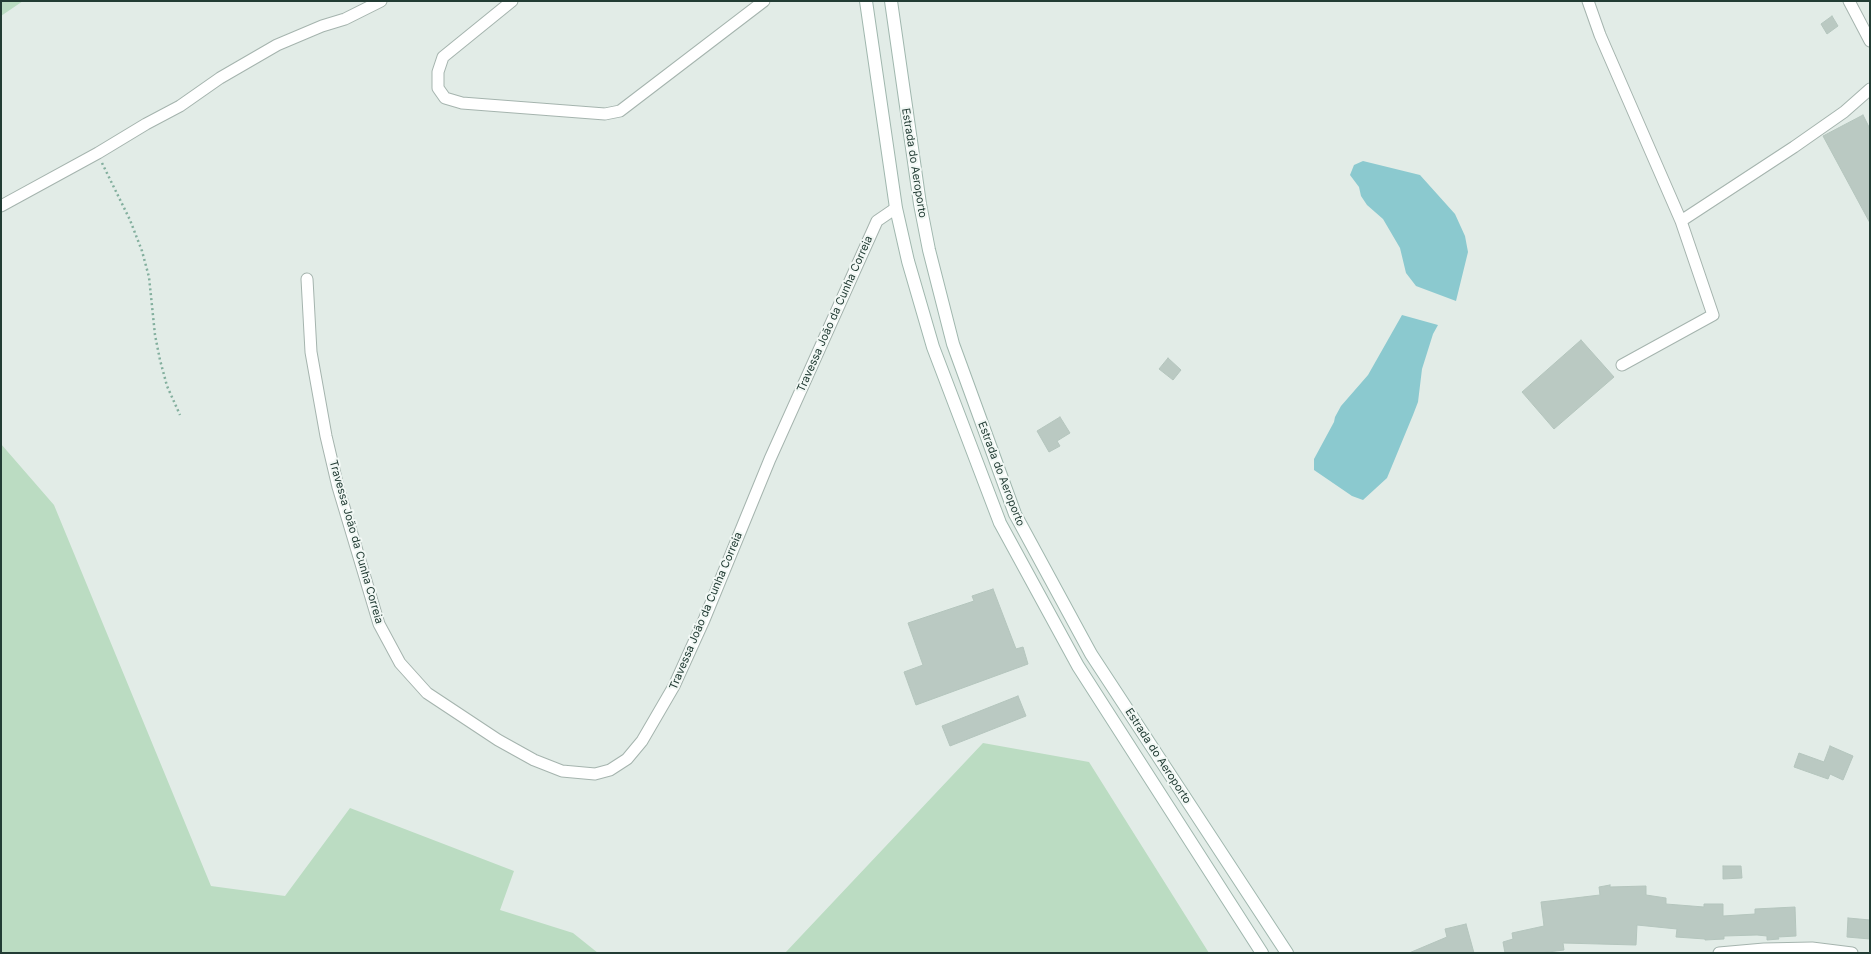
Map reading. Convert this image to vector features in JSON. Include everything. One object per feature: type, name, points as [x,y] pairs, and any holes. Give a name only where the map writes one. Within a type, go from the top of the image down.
[{"type":"main road","name":"Estrada do Aeroporto","points":[[866,1],[896,208],[908,261],[933,347],[1000,523],[1078,666],[1262,953]]},
{"type":"main road","name":"Estrada do Aeroporto","points":[[891,1],[920,204],[929,250],[953,344],[1015,514],[1091,654],[1288,953]]},
{"type":"street","points":[[1,206],[180,106],[220,78],[277,45],[322,26],[345,19],[381,1]]},
{"type":"street","points":[[512,1],[443,57],[438,72],[438,88],[445,98],[462,103],[605,114],[620,111],[764,1]]},
{"type":"street","points":[[1588,1],[1600,35],[1681,221],[1714,315],[1622,365]]},
{"type":"street","points":[[1849,1],[1870,41]]},
{"type":"street","points":[[1681,221],[1794,147],[1844,112],[1870,89]]},
{"type":"street","name":"Travessa João da Cunha Correia","points":[[307,278],[311,352],[326,436],[338,487],[379,624],[400,663],[428,693],[456,714],[510,747],[562,771],[595,774],[610,770],[627,760],[642,741],[674,686],[704,620],[770,459],[877,221],[896,208]]},
{"type":"street","points":[[1719,953],[1764,949],[1812,948],[1852,953]]},
{"type":"path","points":[[98,153],[130,220],[142,251],[149,277],[155,335],[166,386],[180,415]]},
{"type":"green space","points":[[1,1],[23,1],[1,16]]},
{"type":"green space","points":[[1,444],[54,505],[211,886],[285,896],[350,808],[514,871],[500,910],[573,933],[598,953],[1,953]]},
{"type":"green space","points":[[983,743],[1089,762],[1209,953],[785,953]]},
{"type":"water","points":[[1363,161],[1420,175],[1455,214],[1465,236],[1468,252],[1456,301],[1416,286],[1406,273],[1400,248],[1383,219],[1367,205],[1361,196],[1359,187],[1350,175],[1354,165]]},
{"type":"water","points":[[1402,315],[1438,325],[1433,334],[1422,369],[1418,402],[1387,478],[1363,500],[1352,496],[1314,470],[1314,459],[1341,406],[1368,375]]},
{"type":"building","points":[[1832,16],[1838,26],[1827,34],[1821,24]]},
{"type":"building","points":[[1863,115],[1870,129],[1870,223],[1823,136]]},
{"type":"building","points":[[1581,340],[1614,377],[1554,429],[1522,392]]},
{"type":"building","points":[[1168,358],[1181,370],[1173,380],[1159,369]]},
{"type":"building","points":[[1060,417],[1070,433],[1057,441],[1060,446],[1049,452],[1037,431]]},
{"type":"building","points":[[993,589],[1016,649],[1023,647],[1028,664],[916,705],[904,672],[923,665],[908,623],[974,601],[972,596]]},
{"type":"building","points":[[1018,696],[1026,716],[950,746],[942,726]]},
{"type":"building","points":[[1830,746],[1853,756],[1843,780],[1830,774],[1828,779],[1794,767],[1799,753],[1824,762]]},
{"type":"building","points":[[1723,866],[1741,866],[1742,878],[1723,879]]},
{"type":"building","points":[[1610,885],[1610,887],[1646,886],[1646,895],[1666,898],[1666,904],[1704,907],[1704,904],[1723,904],[1723,916],[1755,914],[1755,909],[1795,907],[1796,936],[1778,937],[1779,939],[1767,940],[1767,936],[1757,935],[1724,936],[1724,939],[1705,940],[1676,937],[1677,929],[1637,925],[1636,945],[1563,943],[1564,950],[1540,953],[1505,953],[1503,942],[1513,939],[1512,933],[1544,926],[1541,902],[1600,895],[1599,887]]},
{"type":"building","points":[[1848,918],[1870,920],[1870,939],[1847,937]]},
{"type":"building","points":[[1466,924],[1474,953],[1409,953],[1447,937],[1445,929]]}]
